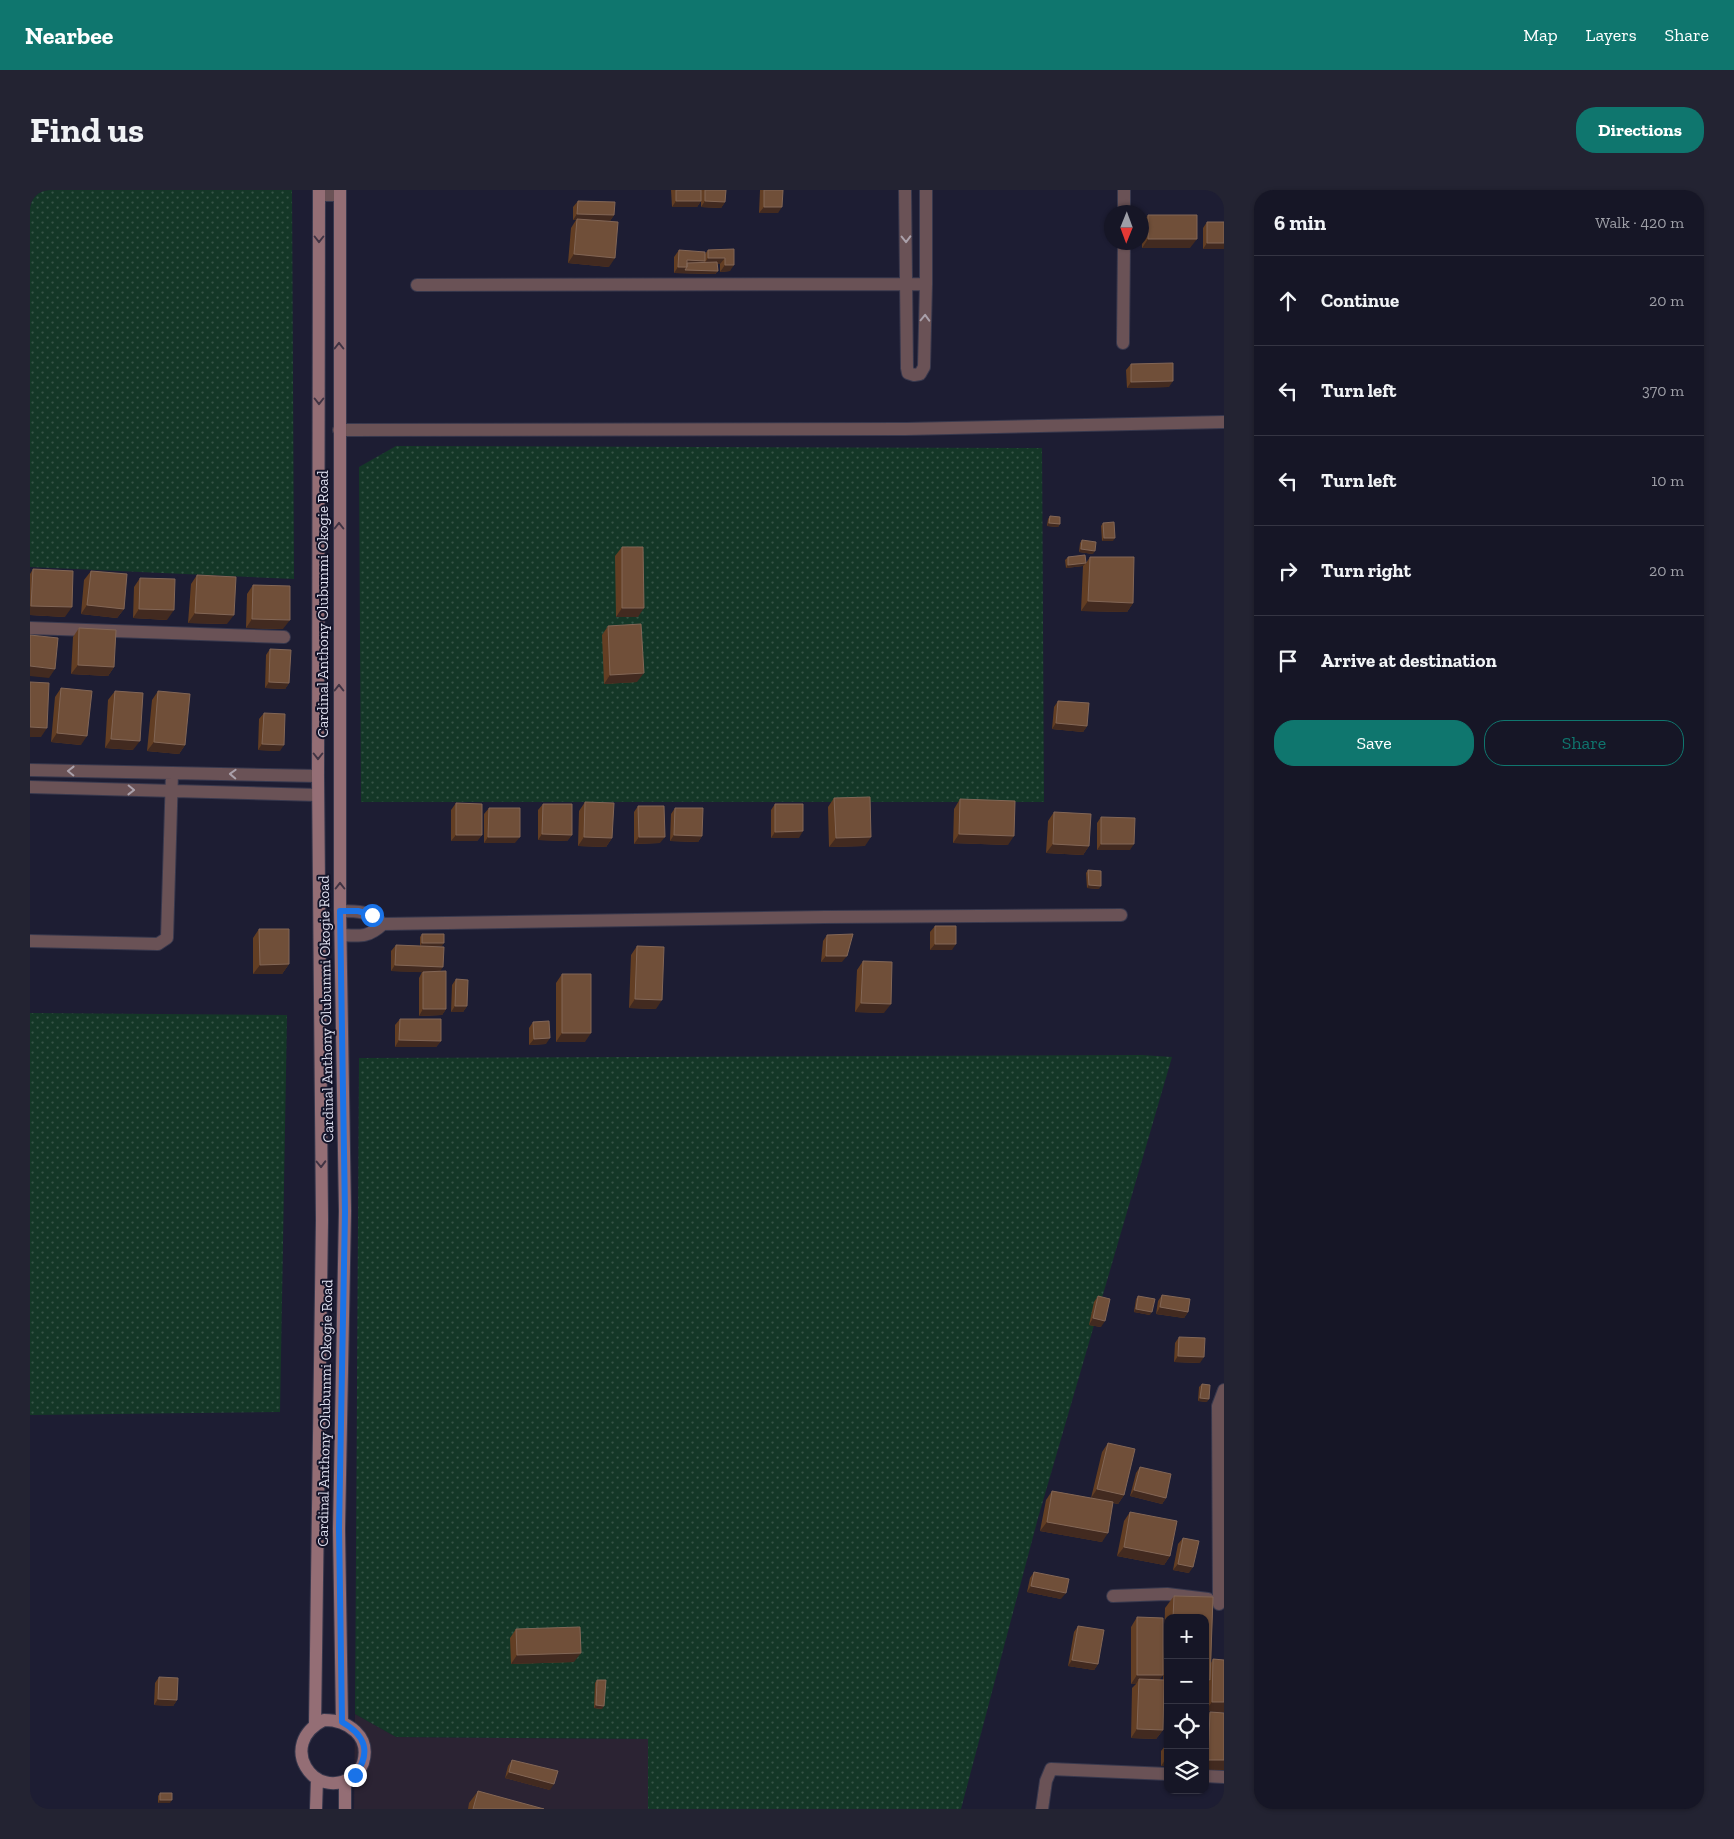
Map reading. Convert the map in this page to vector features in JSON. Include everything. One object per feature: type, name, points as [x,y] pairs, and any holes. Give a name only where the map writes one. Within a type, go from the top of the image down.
[{"type":"street","points":[[905,190],[907,368],[908,373],[914,375],[920,374],[924,367],[926,190]]},
{"type":"street","points":[[1124,190],[1124,205]]},
{"type":"street","points":[[319,193],[340,192]]},
{"type":"street","name":"Cardinal Anthony Olubunmi Okogie Road","points":[[340,192],[338,430],[340,911],[345,1212],[339,1528],[342,1722]]},
{"type":"street","name":"Cardinal Anthony Olubunmi Okogie Road","points":[[315,1725],[316,1522],[322,1220],[318,795],[319,193]]},
{"type":"street","points":[[1123,344],[1124,250]]},
{"type":"street","points":[[418,285],[926,284]]},
{"type":"street","points":[[338,430],[886,429],[1224,422]]},
{"type":"street","points":[[30,628],[284,637]]},
{"type":"street","points":[[30,770],[318,776]]},
{"type":"street","points":[[30,941],[158,944],[167,938],[172,773]]},
{"type":"street","points":[[30,787],[318,795]]},
{"type":"street","points":[[340,911],[358,911],[372,915],[383,924],[826,917],[1120,916]]},
{"type":"street","points":[[341,935],[360,936],[373,933],[383,924]]},
{"type":"street","points":[[1113,1596],[1166,1594],[1205,1598],[1222,1607],[1218,1406],[1224,1390]]},
{"type":"street","points":[[324,1720],[342,1722],[354,1728],[362,1740],[365,1753],[362,1765],[355,1775],[345,1782],[324,1782],[317,1779],[308,1770],[302,1759],[301,1746],[306,1734],[315,1725],[324,1720]]},
{"type":"street","points":[[1042,1809],[1046,1781],[1051,1769],[1164,1774]]},
{"type":"street","points":[[1209,1776],[1224,1777]]},
{"type":"street","points":[[316,1809],[317,1779]]},
{"type":"street","points":[[345,1782],[345,1809]]},
{"type":"shaded area","points":[[355,1714],[396,1737],[649,1739],[648,1809],[354,1809]]},
{"type":"green space","points":[[30,190],[292,190],[294,579],[30,567]]},
{"type":"green space","points":[[396,446],[1042,448],[1044,802],[361,802],[359,467]]},
{"type":"green space","points":[[30,1013],[287,1015],[280,1412],[30,1415]]},
{"type":"green space","points":[[1142,1055],[1172,1057],[1038,1518],[961,1809],[648,1809],[648,1739],[396,1737],[355,1714],[359,1058]]},
{"type":"building","points":[[676,190],[701,190],[701,201],[676,201]]},
{"type":"building","points":[[705,190],[726,190],[725,202],[705,201]]},
{"type":"building","points":[[764,190],[783,190],[782,207],[764,207]]},
{"type":"building","points":[[578,201],[615,202],[614,215],[577,214]]},
{"type":"building","points":[[1149,215],[1197,215],[1197,239],[1149,239]]},
{"type":"building","points":[[577,219],[618,222],[615,258],[574,254]]},
{"type":"building","points":[[1207,222],[1224,222],[1224,243],[1207,243]]},
{"type":"building","points":[[734,249],[734,265],[725,265],[725,258],[708,258],[708,250]]},
{"type":"building","points":[[679,250],[705,252],[705,261],[687,260],[687,267],[678,267]]},
{"type":"building","points":[[717,262],[718,271],[685,270],[687,263]]},
{"type":"building","points":[[1173,363],[1173,381],[1131,382],[1131,364]]},
{"type":"building","points":[[1050,516],[1060,517],[1060,524],[1049,523]]},
{"type":"building","points":[[1114,522],[1115,538],[1104,538],[1103,523]]},
{"type":"building","points":[[1082,540],[1096,542],[1095,551],[1081,549]]},
{"type":"building","points":[[622,547],[643,547],[644,608],[622,608]]},
{"type":"building","points":[[1085,555],[1086,563],[1068,565],[1068,557]]},
{"type":"building","points":[[1090,557],[1134,557],[1133,603],[1088,601]]},
{"type":"building","points":[[33,569],[73,571],[72,607],[31,606]]},
{"type":"building","points":[[91,571],[127,574],[124,609],[87,605]]},
{"type":"building","points":[[197,575],[236,577],[234,615],[195,613]]},
{"type":"building","points":[[140,578],[175,579],[174,610],[139,609]]},
{"type":"building","points":[[253,585],[290,586],[290,620],[252,619]]},
{"type":"building","points":[[641,624],[644,673],[610,675],[608,626]]},
{"type":"building","points":[[79,628],[116,630],[114,667],[78,665]]},
{"type":"building","points":[[30,635],[58,638],[55,669],[30,666]]},
{"type":"building","points":[[270,649],[291,650],[289,683],[269,682]]},
{"type":"building","points":[[30,682],[49,683],[47,728],[30,727]]},
{"type":"building","points":[[61,688],[92,691],[87,736],[57,733]]},
{"type":"building","points":[[115,691],[143,693],[140,741],[111,739]]},
{"type":"building","points":[[158,691],[190,694],[185,745],[154,742]]},
{"type":"building","points":[[1058,701],[1089,703],[1087,726],[1056,723]]},
{"type":"building","points":[[264,713],[285,714],[284,745],[262,744]]},
{"type":"building","points":[[870,797],[871,837],[836,838],[834,798]]},
{"type":"building","points":[[960,799],[1015,801],[1014,836],[959,834]]},
{"type":"building","points":[[585,802],[614,803],[612,838],[584,837]]},
{"type":"building","points":[[456,803],[482,804],[482,835],[456,835]]},
{"type":"building","points":[[543,804],[572,804],[572,835],[542,834]]},
{"type":"building","points":[[775,804],[803,804],[803,831],[775,832]]},
{"type":"building","points":[[638,806],[664,806],[665,837],[639,837]]},
{"type":"building","points":[[489,808],[520,808],[520,837],[488,837]]},
{"type":"building","points":[[675,808],[703,808],[702,836],[674,835]]},
{"type":"building","points":[[1054,812],[1091,814],[1089,846],[1053,844]]},
{"type":"building","points":[[1101,817],[1135,818],[1134,844],[1101,844]]},
{"type":"building","points":[[1088,870],[1101,871],[1101,886],[1089,885]]},
{"type":"building","points":[[935,926],[956,926],[956,944],[935,944]]},
{"type":"building","points":[[259,929],[289,929],[289,964],[260,965]]},
{"type":"building","points":[[422,934],[444,934],[444,943],[422,943]]},
{"type":"building","points":[[853,934],[847,956],[826,956],[827,935]]},
{"type":"building","points":[[396,945],[444,947],[443,967],[395,965]]},
{"type":"building","points":[[637,946],[664,947],[662,1000],[635,999]]},
{"type":"building","points":[[863,961],[892,962],[891,1004],[861,1003]]},
{"type":"building","points":[[446,971],[446,1009],[423,1009],[423,972]]},
{"type":"building","points":[[562,974],[591,974],[591,1033],[562,1033]]},
{"type":"building","points":[[456,979],[468,980],[467,1006],[455,1006]]},
{"type":"building","points":[[400,1019],[441,1019],[441,1041],[399,1040]]},
{"type":"building","points":[[549,1021],[550,1038],[534,1039],[533,1022]]},
{"type":"building","points":[[1162,1295],[1190,1299],[1188,1312],[1160,1307]]},
{"type":"building","points":[[1098,1296],[1110,1299],[1105,1321],[1093,1318]]},
{"type":"building","points":[[1138,1296],[1155,1299],[1152,1312],[1136,1309]]},
{"type":"building","points":[[1179,1337],[1205,1338],[1204,1357],[1178,1356]]},
{"type":"building","points":[[1202,1384],[1210,1385],[1209,1399],[1200,1398]]},
{"type":"building","points":[[1108,1443],[1135,1449],[1124,1495],[1097,1489]]},
{"type":"building","points":[[1140,1467],[1171,1474],[1166,1498],[1134,1490]]},
{"type":"building","points":[[1052,1491],[1113,1502],[1108,1533],[1047,1522]]},
{"type":"building","points":[[1130,1512],[1177,1521],[1170,1556],[1124,1547]]},
{"type":"building","points":[[1183,1538],[1199,1541],[1193,1567],[1178,1564]]},
{"type":"building","points":[[1034,1572],[1069,1579],[1066,1593],[1031,1586]]},
{"type":"building","points":[[1174,1596],[1213,1597],[1210,1680],[1209,1614],[1173,1614]]},
{"type":"building","points":[[1137,1617],[1163,1618],[1163,1675],[1137,1675]]},
{"type":"building","points":[[1078,1626],[1104,1630],[1098,1664],[1072,1660]]},
{"type":"building","points":[[580,1627],[581,1653],[517,1655],[516,1629]]},
{"type":"building","points":[[1213,1659],[1224,1660],[1224,1702],[1212,1702]]},
{"type":"building","points":[[159,1677],[178,1678],[177,1700],[158,1699]]},
{"type":"building","points":[[1139,1679],[1164,1680],[1163,1730],[1137,1729]]},
{"type":"building","points":[[597,1680],[606,1680],[604,1706],[596,1705]]},
{"type":"building","points":[[1210,1712],[1224,1713],[1224,1760],[1209,1760]]},
{"type":"building","points":[[512,1760],[558,1771],[554,1784],[509,1772]]},
{"type":"building","points":[[478,1791],[544,1809],[473,1809]]},
{"type":"building","points":[[160,1793],[172,1793],[172,1800],[160,1800]]},
{"type":"route","points":[[355,1775],[362,1765],[365,1753],[362,1740],[354,1728],[342,1722],[339,1528],[345,1212],[340,911],[358,911],[372,915]]}]
